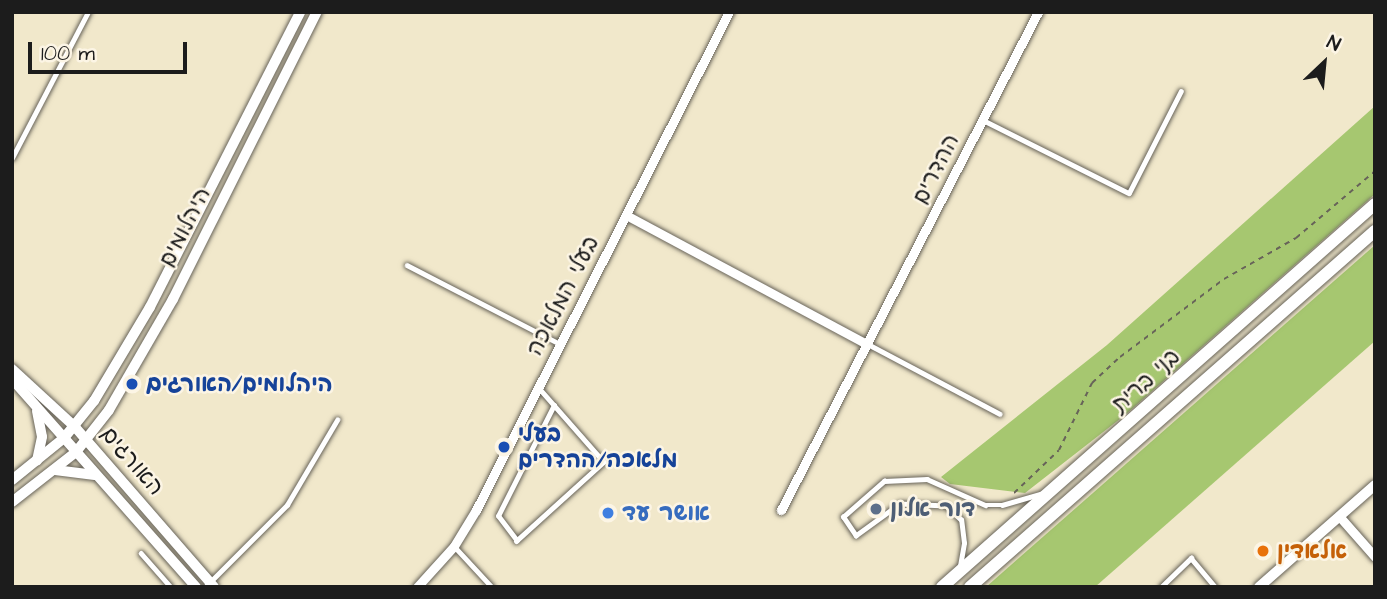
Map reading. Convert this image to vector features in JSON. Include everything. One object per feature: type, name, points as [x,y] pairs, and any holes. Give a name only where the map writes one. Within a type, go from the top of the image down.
[{"type":"main road","name":"בני ברית","points":[[942,587],[1375,204]]},
{"type":"main road","name":"בני ברית","points":[[970,587],[1375,231]]},
{"type":"street","name":"היהלומים","points":[[12,480],[75,427],[150,307],[300,12]]},
{"type":"street","name":"היהלומים","points":[[12,502],[55,470],[87,441],[173,299],[317,12]]},
{"type":"street","name":"בעלי המלאכה","points":[[417,587],[454,546],[729,12]]},
{"type":"street","name":"ההדרים","points":[[781,510],[1038,12]]},
{"type":"street","points":[[626,215],[867,344]]},
{"type":"street","name":"האורגים","points":[[12,369],[75,427],[210,585]]},
{"type":"street","name":"האורגים","points":[[12,379],[196,587]]},
{"type":"street","points":[[36,408],[42,437],[37,461]]},
{"type":"street","points":[[55,470],[95,475]]},
{"type":"street","points":[[1259,587],[1375,485]]},
{"type":"street","points":[[1339,516],[1375,557]]},
{"type":"lane","points":[[12,158],[88,12]]},
{"type":"lane","points":[[983,121],[1129,193],[1181,91]]},
{"type":"lane","points":[[407,265],[560,344]]},
{"type":"lane","points":[[867,344],[1000,414]]},
{"type":"lane","points":[[1200,361],[1212,374]]},
{"type":"lane","points":[[538,387],[604,461],[517,541],[498,516],[554,405]]},
{"type":"lane","points":[[210,585],[288,505],[337,419]]},
{"type":"lane","points":[[958,573],[964,542],[961,520],[946,506],[901,504],[856,537],[843,517],[884,481],[927,479],[985,505],[1009,503],[1057,488]]},
{"type":"lane","points":[[454,546],[492,587]]},
{"type":"lane","points":[[141,553],[171,587]]},
{"type":"lane","points":[[1161,587],[1191,558],[1215,587]]},
{"type":"path","points":[[1009,503],[1017,488],[1059,450],[1092,383],[1120,357],[1224,279],[1296,238],[1375,171]]},
{"type":"green space","points":[[1375,106],[1375,194],[1125,415],[1025,493],[950,484],[941,477],[1107,345]]},
{"type":"green space","points":[[1375,245],[1375,341],[1095,587],[986,587]]},
{"type":"place","name":"היהלומים/האורגים","points":[[132,384]]},
{"type":"place","name":"בעלי מלאכה/ההדרים","points":[[504,447]]},
{"type":"place","name":"דור אלון","points":[[876,509]]},
{"type":"place","name":"אושר עד","points":[[608,513]]},
{"type":"place","name":"אלאדין","points":[[1263,551]]}]
